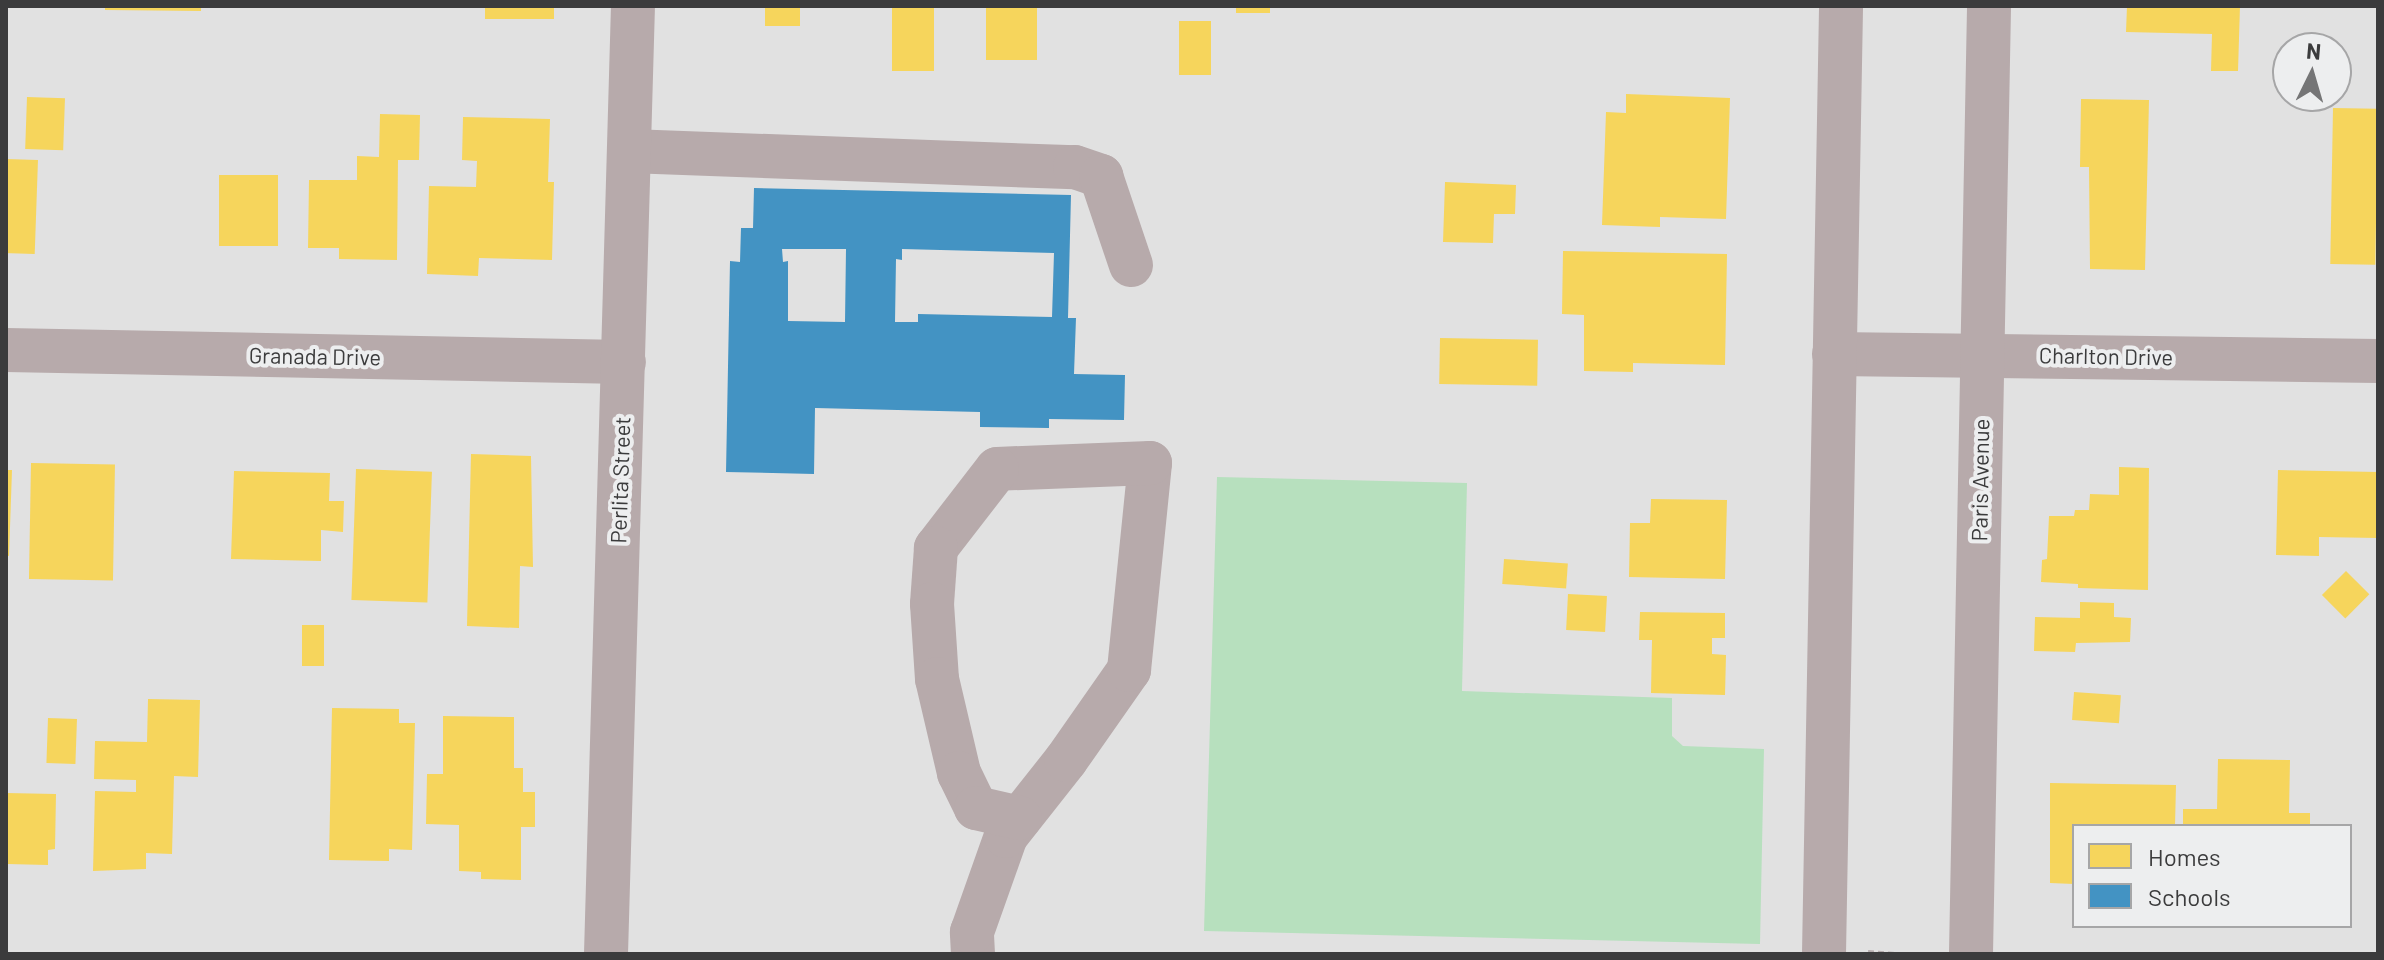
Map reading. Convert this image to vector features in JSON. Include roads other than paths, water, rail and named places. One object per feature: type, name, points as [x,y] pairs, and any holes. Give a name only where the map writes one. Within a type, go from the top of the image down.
[{"type":"street","name":"Perlita Street","points":[[606,954],[633,6]]},
{"type":"street","points":[[1838,953],[1834,354],[1841,6]]},
{"type":"street","name":"Paris Avenue","points":[[1971,954],[1989,6]]},
{"type":"street","points":[[629,151],[1075,167],[1101,176],[1131,265]]},
{"type":"street","name":"Granada Drive","points":[[6,350],[624,362]]},
{"type":"street","name":"Charlton Drive","points":[[1834,354],[2378,361]]},
{"type":"street","points":[[973,954],[972,932],[1006,836],[1066,760],[1129,670],[1150,463],[997,469],[936,548],[932,604],[937,679],[959,773],[976,808],[1020,818]]}]
